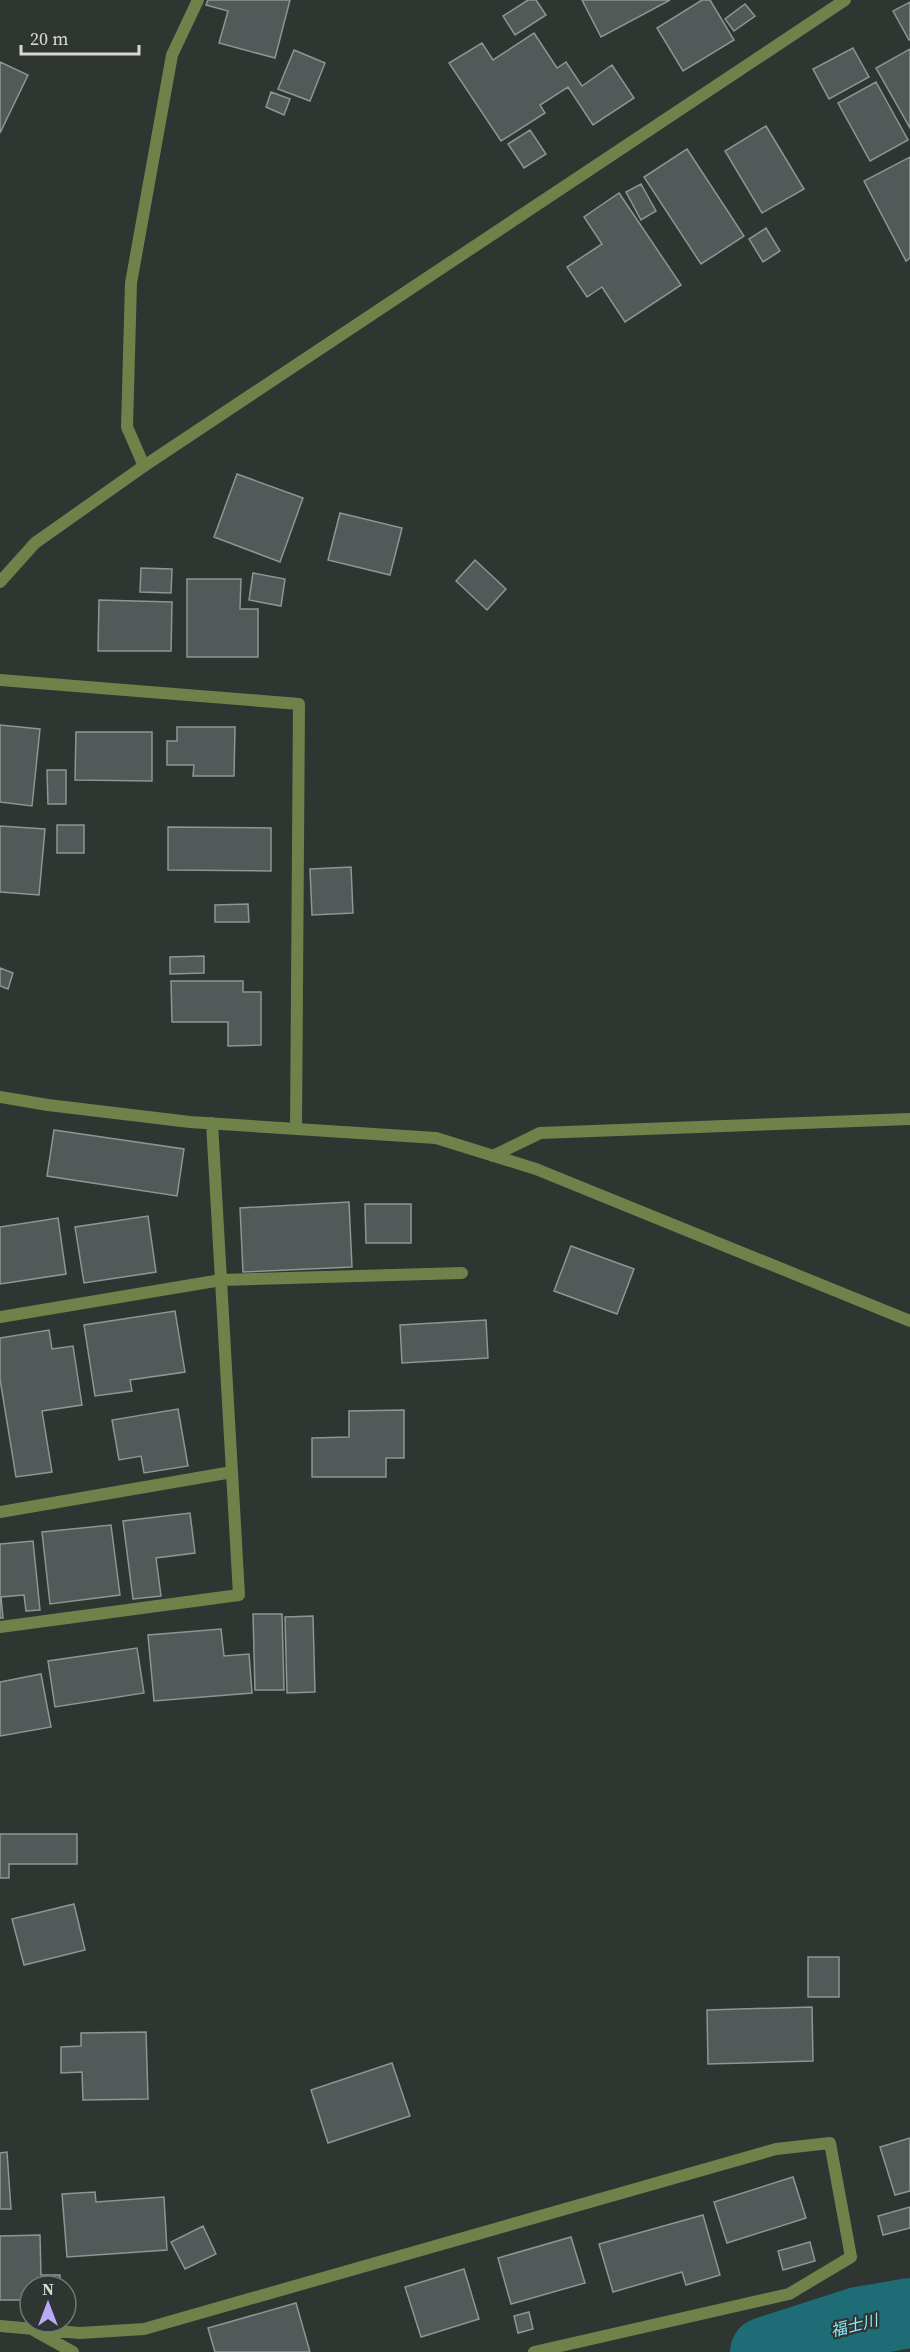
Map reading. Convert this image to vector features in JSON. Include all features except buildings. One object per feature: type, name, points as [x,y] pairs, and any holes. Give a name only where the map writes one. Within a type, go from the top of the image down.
[{"type":"street","points":[[144,466],[127,427],[131,284],[172,55],[198,0]]},
{"type":"street","points":[[0,582],[34,543],[144,466],[845,0]]},
{"type":"street","points":[[0,680],[299,704],[296,1129]]},
{"type":"street","points":[[0,1097],[48,1105],[212,1123],[436,1138],[536,1169],[910,1321]]},
{"type":"street","points":[[493,1156],[540,1133],[910,1119]]},
{"type":"street","points":[[0,1627],[239,1595],[212,1123]]},
{"type":"street","points":[[0,1317],[221,1280],[462,1273]]},
{"type":"street","points":[[0,1512],[232,1472]]},
{"type":"street","points":[[78,2333],[144,2329],[776,2149],[830,2143],[851,2257],[789,2294],[534,2352]]},
{"type":"street","points":[[0,2326],[18,2328]]},
{"type":"street","points":[[40,2334],[73,2352]]},
{"type":"waterway","name":"福士川","points":[[765,2352],[858,2322],[910,2313]]}]
